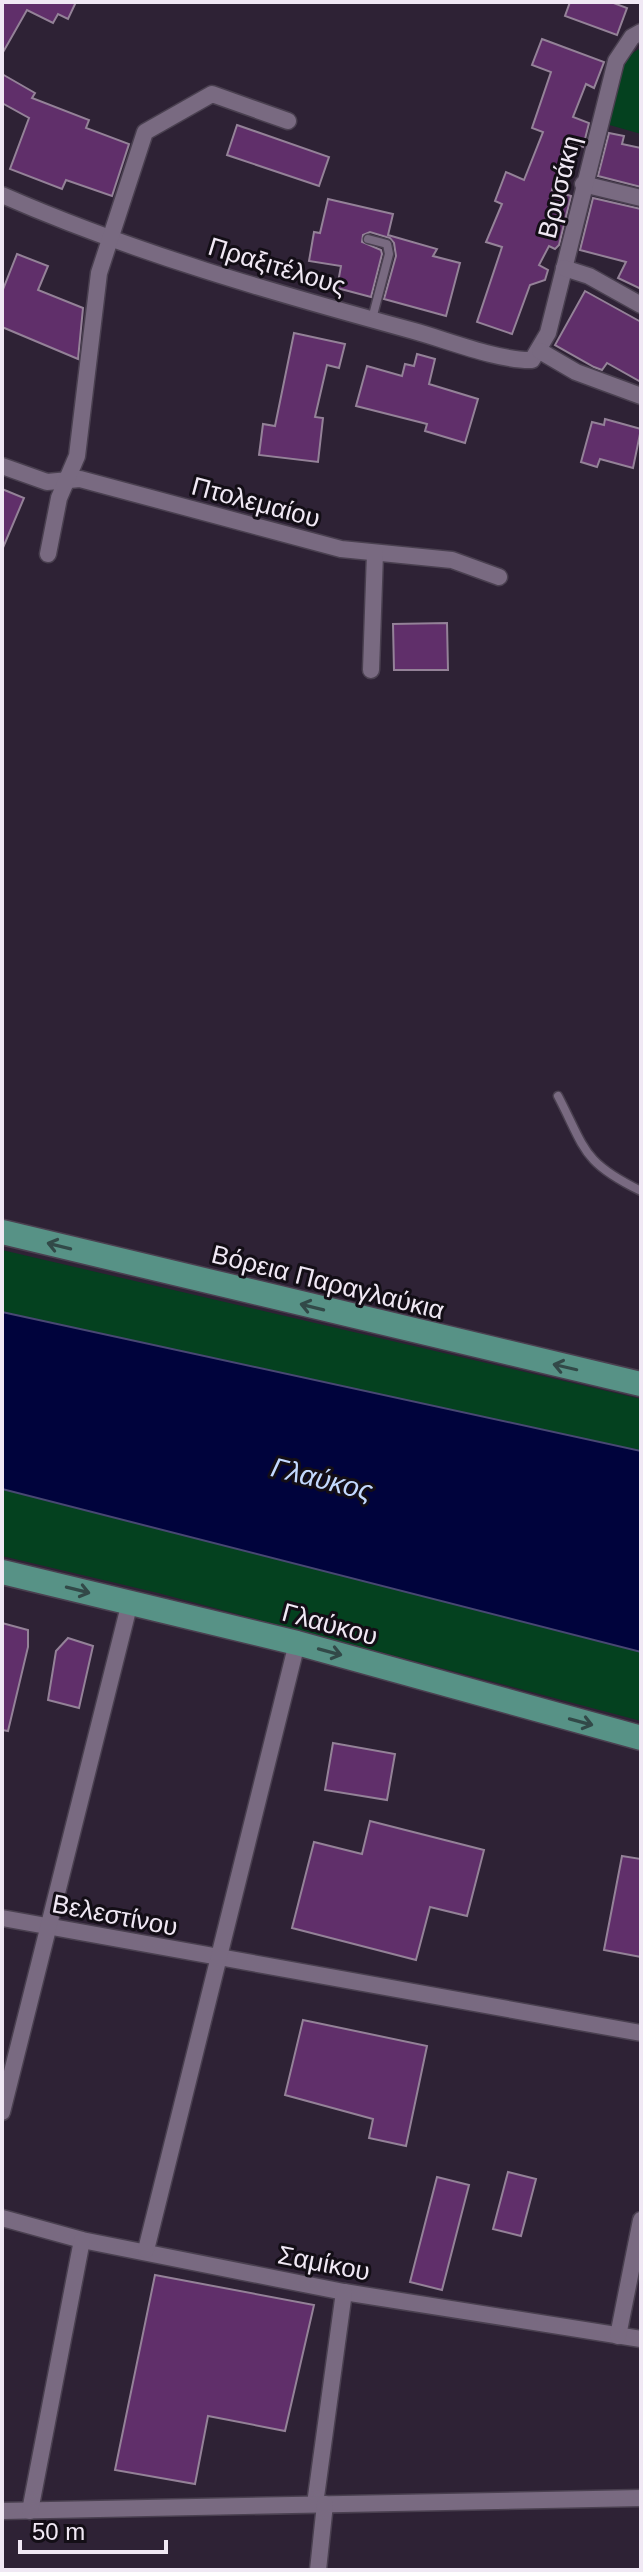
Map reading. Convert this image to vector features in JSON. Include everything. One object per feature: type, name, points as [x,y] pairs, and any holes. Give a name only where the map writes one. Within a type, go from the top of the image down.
[{"type":"main road","name":"Βόρεια Παραγλαύκια","points":[[2,1232],[641,1384]]},
{"type":"main road","name":"Γλαύκου","points":[[2,1572],[297,1643],[641,1738]]},
{"type":"street","name":"Βρυσάκη","points":[[540,351],[616,61],[636,35]]},
{"type":"street","points":[[48,554],[59,498],[78,449],[94,294],[109,238],[150,127],[212,94],[288,121]]},
{"type":"street","points":[[583,184],[641,198]]},
{"type":"street","name":"Πραξιτέλους","points":[[2,195],[109,238],[372,319],[525,360],[534,359],[540,351]]},
{"type":"street","points":[[564,268],[589,276],[641,305]]},
{"type":"street","points":[[540,351],[576,372],[641,396]]},
{"type":"street","name":"Πτολεμαίου","points":[[2,466],[38,480],[80,479],[341,549],[452,560],[499,577]]},
{"type":"street","points":[[371,670],[375,553]]},
{"type":"street","points":[[2,2112],[130,1602]]},
{"type":"street","points":[[146,2250],[297,1643]]},
{"type":"street","name":"Βελεστίνου","points":[[2,1918],[641,2033]]},
{"type":"street","name":"Σαμίκου","points":[[2,2218],[82,2240],[146,2250],[344,2292],[641,2339]]},
{"type":"street","points":[[618,2336],[641,2220]]},
{"type":"street","points":[[30,2511],[82,2240]]},
{"type":"street","points":[[318,2570],[320,2504],[344,2292]]},
{"type":"street","points":[[2,2511],[641,2498]]},
{"type":"lane","points":[[368,239],[387,244],[389,254],[372,319]]},
{"type":"lane","points":[[558,1096],[587,1157],[611,1176],[641,1191]]},
{"type":"green space","points":[[641,48],[641,134],[606,124],[620,71],[632,53]]},
{"type":"green space","points":[[2,1250],[641,1399],[641,1451],[2,1312]]},
{"type":"green space","points":[[2,1489],[641,1652],[641,1721],[158,1593],[2,1556]]},
{"type":"water","name":"Γλαύκος","points":[[2,1312],[641,1451],[641,1652],[2,1489]]},
{"type":"building","points":[[2,2],[76,2],[68,19],[58,14],[53,23],[27,10],[2,54]]},
{"type":"building","points":[[570,2],[611,2],[627,8],[617,35],[565,16]]},
{"type":"building","points":[[542,39],[604,62],[594,88],[586,84],[573,117],[589,123],[583,147],[571,142],[552,190],[571,196],[559,245],[555,249],[549,246],[539,265],[548,270],[545,280],[530,285],[512,334],[477,322],[502,247],[486,242],[502,204],[495,201],[506,172],[524,180],[543,132],[532,128],[551,72],[532,65]]},
{"type":"building","points":[[2,74],[35,93],[32,98],[89,120],[86,128],[129,144],[112,196],[66,180],[62,189],[10,169],[29,118],[2,103]]},
{"type":"building","points":[[237,125],[329,157],[319,186],[227,155]]},
{"type":"building","points":[[609,133],[624,136],[622,144],[641,148],[641,187],[598,176]]},
{"type":"building","points":[[593,198],[641,209],[641,289],[618,278],[626,262],[580,250]]},
{"type":"building","points":[[328,199],[393,214],[388,235],[437,249],[433,256],[460,263],[446,316],[384,299],[396,256],[390,238],[370,232],[363,235],[362,242],[381,250],[382,254],[371,297],[337,288],[341,266],[309,261],[314,232],[320,233]]},
{"type":"building","points":[[17,254],[48,266],[38,290],[83,308],[78,359],[2,327],[2,292]]},
{"type":"building","points":[[585,291],[641,322],[641,382],[607,363],[602,370],[594,367],[555,345]]},
{"type":"building","points":[[294,333],[345,344],[339,368],[327,365],[315,417],[323,418],[318,462],[259,455],[263,424],[275,426]]},
{"type":"building","points":[[417,354],[435,359],[429,384],[478,399],[465,443],[425,431],[427,424],[356,406],[367,366],[402,376],[405,364],[414,366]]},
{"type":"building","points":[[605,419],[641,429],[633,468],[600,459],[597,467],[581,462],[592,422],[604,425]]},
{"type":"building","points":[[2,489],[24,498],[2,550]]},
{"type":"building","points":[[447,623],[448,670],[394,670],[393,624]]},
{"type":"building","points":[[2,1623],[28,1630],[28,1647],[8,1731],[2,1730]]},
{"type":"building","points":[[68,1638],[93,1646],[79,1708],[48,1700],[56,1651]]},
{"type":"building","points":[[333,1743],[395,1754],[387,1800],[325,1790]]},
{"type":"building","points":[[370,1821],[484,1850],[467,1916],[430,1907],[416,1960],[292,1928],[314,1842],[362,1854]]},
{"type":"building","points":[[622,1856],[641,1859],[641,1957],[604,1950]]},
{"type":"building","points":[[303,2020],[427,2046],[406,2146],[369,2138],[373,2119],[285,2095]]},
{"type":"building","points":[[508,2172],[536,2179],[521,2236],[493,2229]]},
{"type":"building","points":[[437,2177],[469,2185],[442,2290],[410,2282]]},
{"type":"building","points":[[155,2275],[314,2305],[285,2431],[208,2416],[195,2484],[115,2470]]}]
